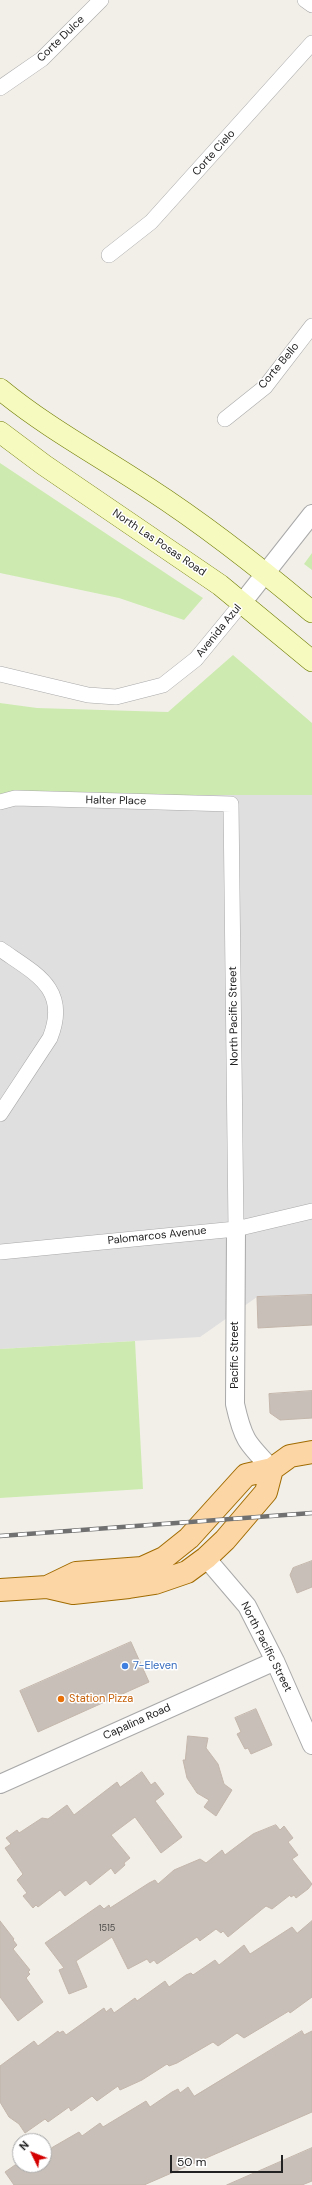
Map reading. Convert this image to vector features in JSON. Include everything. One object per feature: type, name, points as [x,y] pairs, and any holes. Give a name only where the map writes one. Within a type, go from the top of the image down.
[{"type":"main road","points":[[0,389],[24,408],[149,488],[266,574],[312,612]]},
{"type":"main road","name":"North Las Posas Road","points":[[0,432],[44,465],[198,569],[312,661]]},
{"type":"main road","points":[[47,1587],[76,1573],[142,1568],[164,1558],[189,1538],[246,1475],[272,1469],[290,1456],[312,1452]]},
{"type":"main road","points":[[0,1590],[47,1587],[73,1592],[155,1583],[187,1572],[206,1558],[225,1540],[266,1492],[272,1469]]},
{"type":"street","name":"Corte Dulce","points":[[0,88],[42,59],[101,0]]},
{"type":"street","points":[[305,0],[312,5]]},
{"type":"street","name":"Corte Cielo","points":[[109,255],[151,222],[312,44]]},
{"type":"street","name":"Corte Bello","points":[[225,419],[265,386],[312,326]]},
{"type":"street","name":"Avenida Azul","points":[[0,674],[88,695],[116,697],[163,685],[196,659],[266,574],[312,514]]},
{"type":"street","name":"Halter Place","points":[[0,802],[15,798],[232,804]]},
{"type":"street","name":"North Pacific Street","points":[[232,804],[236,1228]]},
{"type":"street","points":[[0,949],[44,980],[54,998],[55,1025],[50,1038],[0,1114]]},
{"type":"street","name":"Palomarcos Avenue","points":[[0,1252],[236,1228],[312,1210]]},
{"type":"street","name":"Pacific Street","points":[[236,1228],[235,1404],[241,1431],[249,1446],[272,1469]]},
{"type":"street","name":"North Pacific Street","points":[[206,1558],[248,1606],[275,1660],[312,1745]]},
{"type":"street","name":"Capalina Road","points":[[0,1784],[275,1660]]},
{"type":"shaded area","points":[[0,795],[312,795],[312,1295],[257,1297],[200,1337],[0,1349]]},
{"type":"green space","points":[[0,463],[203,598],[184,620],[119,598],[0,573]]},
{"type":"green space","points":[[312,553],[312,570],[304,564]]},
{"type":"green space","points":[[233,655],[312,723],[312,795],[0,795],[0,703],[37,708],[168,712]]},
{"type":"green space","points":[[135,1341],[143,1489],[0,1498],[0,1349]]},
{"type":"building","points":[[312,1295],[312,1325],[258,1328],[257,1297]]},
{"type":"building","points":[[312,1391],[312,1418],[280,1420],[270,1413],[269,1394]]},
{"type":"building","points":[[312,1561],[312,1587],[297,1593],[290,1575],[293,1568]]},
{"type":"building","points":[[131,1642],[149,1682],[38,1732],[20,1691]]},
{"type":"building","points":[[256,1709],[272,1745],[251,1754],[248,1748],[245,1749],[237,1734],[241,1732],[235,1718]]},
{"type":"building","points":[[188,1736],[208,1738],[206,1748],[218,1764],[224,1784],[232,1790],[216,1816],[204,1807],[209,1800],[197,1793],[187,1778],[183,1760],[185,1760]]},
{"type":"building","points":[[142,1772],[151,1785],[155,1782],[164,1794],[155,1801],[182,1837],[161,1853],[135,1817],[111,1835],[130,1858],[115,1874],[111,1868],[90,1885],[86,1880],[65,1896],[60,1890],[38,1907],[36,1905],[33,1908],[23,1896],[27,1893],[17,1880],[23,1874],[5,1848],[11,1844],[6,1838],[17,1830],[19,1833],[42,1818],[48,1819],[67,1805],[74,1815],[117,1782],[120,1787]]},
{"type":"building","points":[[276,1825],[280,1830],[284,1826],[293,1838],[288,1842],[298,1855],[292,1859],[312,1884],[308,1889],[296,1898],[294,1895],[291,1897],[290,1895],[272,1909],[266,1906],[228,1937],[223,1931],[221,1933],[216,1929],[200,1941],[197,1937],[157,1964],[154,1960],[150,1963],[147,1959],[128,1969],[112,1937],[76,1961],[87,1987],[69,1994],[59,1970],[64,1968],[45,1943],[100,1905],[104,1909],[109,1905],[110,1908],[155,1880],[158,1884],[174,1870],[200,1859],[206,1863],[222,1850],[225,1855],[253,1834]]},
{"type":"building","points":[[0,1921],[14,1939],[13,1940],[17,1945],[13,1949],[30,1970],[28,1972],[30,1974],[26,1978],[43,2002],[18,2021],[0,1997]]},
{"type":"building","points":[[312,1921],[312,1997],[290,2013],[289,2011],[244,2038],[237,2033],[218,2046],[213,2042],[177,2063],[169,2066],[167,2064],[142,2080],[120,2090],[118,2086],[97,2101],[92,2096],[71,2111],[69,2107],[48,2122],[45,2119],[25,2133],[19,2124],[9,2117],[0,2102],[0,2066],[34,2041],[38,2046],[58,2031],[59,2033],[63,2031],[66,2035],[104,2008],[106,2012],[111,2008],[114,2013],[135,1998],[137,2001],[165,1981],[169,1987],[186,1975],[191,1973],[193,1975],[215,1960],[219,1965],[244,1945],[250,1954],[292,1927],[297,1933]]},
{"type":"building","points":[[302,2031],[304,2035],[312,2031],[312,2112],[144,2185],[14,2185],[5,2172],[12,2167],[12,2173],[52,2173],[52,2148],[79,2132],[82,2136],[100,2123],[103,2127],[146,2101],[150,2107],[178,2089],[180,2093],[188,2087],[194,2096]]},
{"type":"building","points":[[312,2148],[312,2181],[302,2185],[227,2185]]},
{"type":"railway","points":[[0,1536],[312,1513]]},
{"type":"place","name":"7-Eleven","points":[[125,1666]]},
{"type":"place","name":"Station Pizza","points":[[61,1699]]}]
